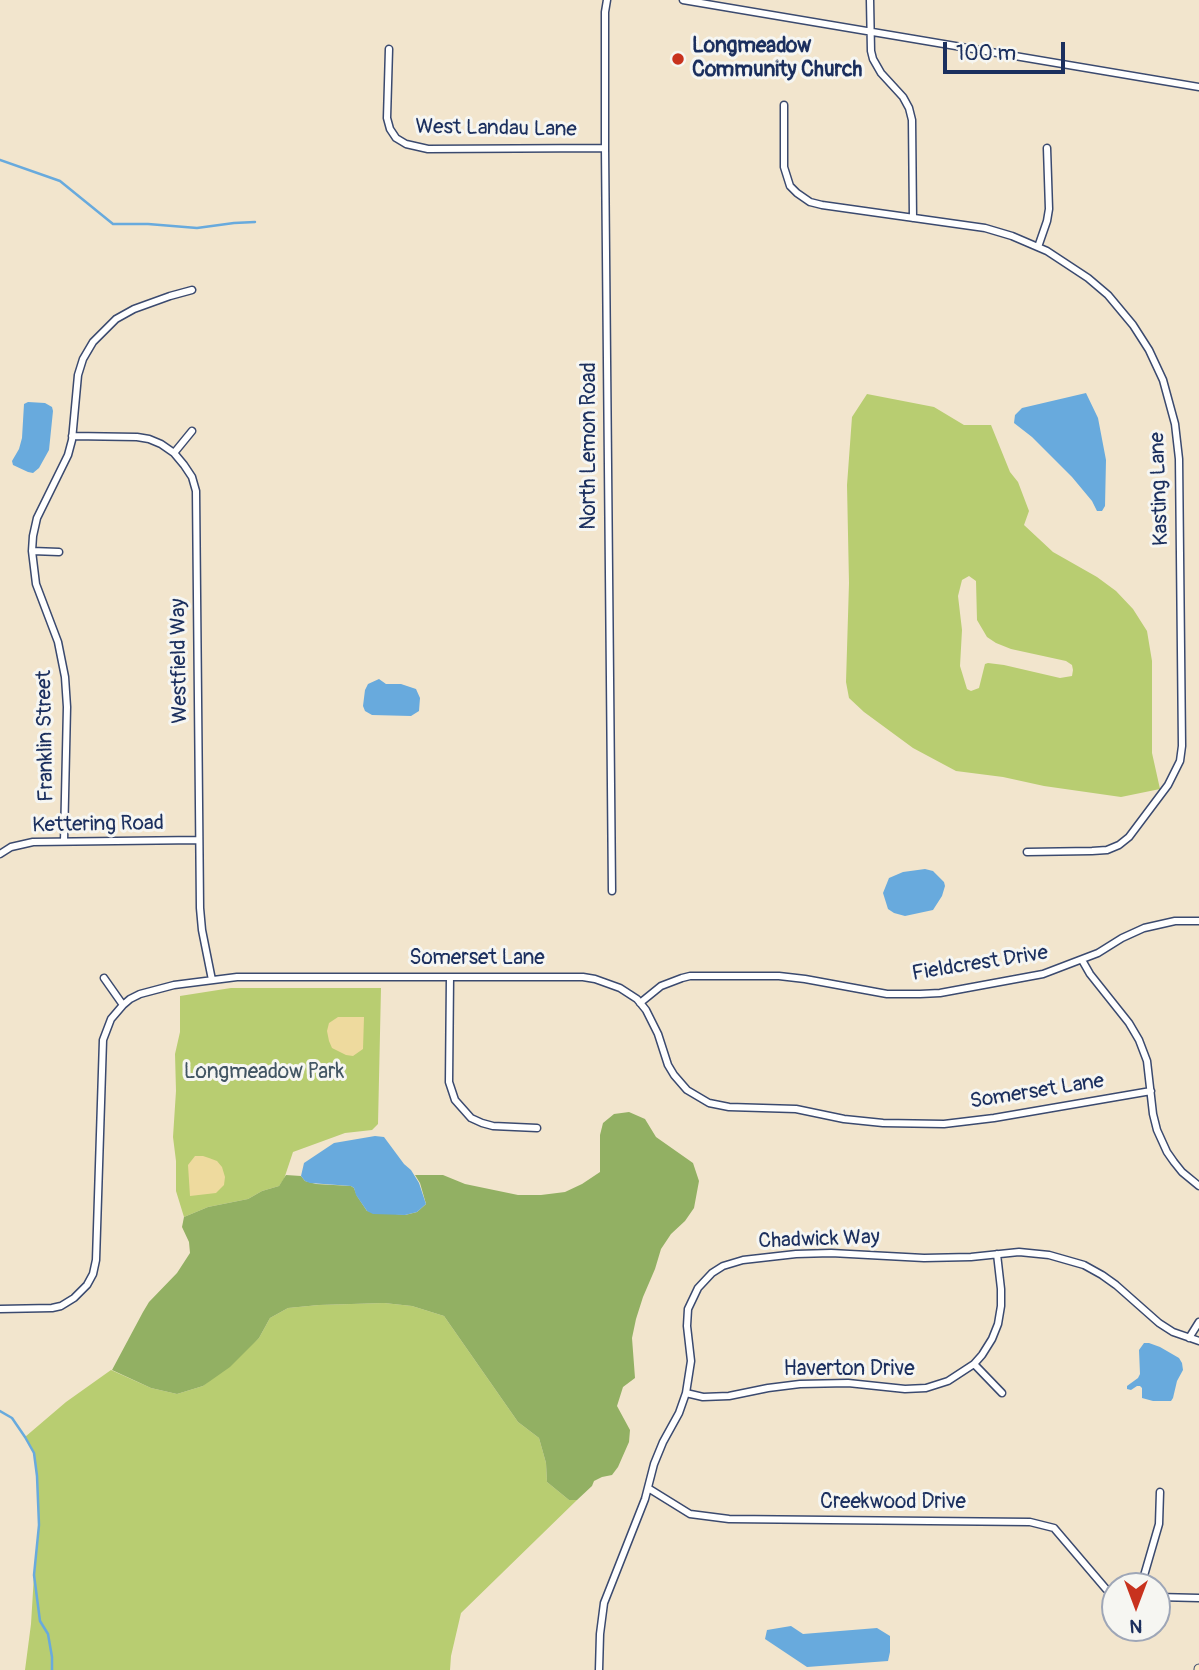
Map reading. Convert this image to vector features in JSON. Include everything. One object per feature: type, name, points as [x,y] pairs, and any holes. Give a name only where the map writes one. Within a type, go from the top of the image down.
[{"type":"street","name":"North Lemon Road","points":[[607,0],[611,891]]},
{"type":"street","points":[[683,0],[1199,87]]},
{"type":"street","points":[[870,0],[873,59],[881,73],[903,97],[912,120],[912,218]]},
{"type":"street","name":"West Landau Lane","points":[[389,49],[387,118],[396,138],[406,144],[428,149],[606,148]]},
{"type":"street","name":"Kasting Lane","points":[[784,105],[784,167],[787,179],[797,193],[810,202],[822,205],[985,228],[1038,247],[1069,264],[1108,295],[1133,324],[1163,380],[1172,410],[1180,459],[1180,761],[1168,785],[1129,837],[1119,845],[1107,850],[1027,852]]},
{"type":"street","points":[[1038,247],[1049,209],[1046,148]]},
{"type":"street","name":"Franklin Street","points":[[64,841],[67,707],[65,677],[58,642],[36,584],[32,551],[37,518],[68,455],[78,375],[93,342],[116,319],[134,309],[192,290]]},
{"type":"street","points":[[72,436],[137,437],[161,444],[174,453],[192,431]]},
{"type":"street","name":"Westfield Way","points":[[174,453],[192,477],[195,491],[200,908],[212,980]]},
{"type":"street","points":[[32,551],[60,552]]},
{"type":"street","name":"Kettering Road","points":[[0,853],[33,842],[199,840]]},
{"type":"street","name":"Fieldcrest Drive","points":[[640,1003],[661,986],[690,976],[779,976],[887,994],[920,995],[1027,978],[1082,960],[1144,928],[1175,921],[1199,921]]},
{"type":"street","points":[[1082,960],[1139,1040],[1147,1061],[1157,1130],[1167,1152],[1182,1172],[1199,1186]]},
{"type":"street","points":[[450,976],[449,1082],[455,1100],[471,1118],[481,1124],[537,1128]]},
{"type":"street","name":"Somerset Lane","points":[[123,1005],[139,995],[174,985],[237,977],[583,977],[620,988],[640,1003],[658,1034],[668,1065],[680,1083],[699,1099],[709,1103],[729,1107],[796,1109],[883,1124],[943,1124],[1151,1091]]},
{"type":"street","points":[[0,1309],[44,1309],[61,1306],[74,1298],[93,1274],[96,1259],[102,1049],[107,1026],[123,1005],[104,978]]},
{"type":"street","name":"Chadwick Way","points":[[599,1670],[604,1603],[648,1488],[658,1453],[679,1413],[685,1393],[691,1361],[688,1309],[698,1288],[723,1266],[743,1260],[796,1254],[924,1258],[1019,1252],[1049,1255],[1084,1265],[1116,1285],[1159,1323],[1173,1332],[1199,1341]]},
{"type":"street","name":"Haverton Drive","points":[[685,1393],[703,1397],[729,1396],[800,1384],[848,1383],[905,1389],[926,1388],[948,1381],[974,1364],[982,1355],[998,1324],[1001,1289],[997,1254]]},
{"type":"street","points":[[1189,1338],[1199,1322]]},
{"type":"street","points":[[974,1364],[1002,1393]]},
{"type":"street","name":"Creekwood Drive","points":[[648,1488],[690,1514],[729,1520],[1030,1522],[1054,1528],[1101,1583]]},
{"type":"street","points":[[1145,1572],[1158,1524],[1160,1492]]},
{"type":"street","points":[[1171,1597],[1199,1598]]},
{"type":"green space","points":[[867,394],[934,407],[964,425],[991,425],[1029,511],[1024,525],[1053,552],[1116,591],[1133,609],[1147,631],[1152,661],[1152,753],[1160,789],[1121,797],[956,771],[913,748],[849,698],[846,682],[849,583],[847,485],[852,417]],"holes":[[[969,576],[976,581],[977,620],[987,637],[1011,649],[1066,661],[1072,665],[1072,676],[1060,678],[988,663],[985,664],[979,688],[971,691],[967,689],[960,666],[962,630],[958,596],[962,580]]]},
{"type":"green space","name":"Longmeadow Park","points":[[231,988],[381,988],[378,1124],[372,1130],[345,1133],[293,1152],[279,1186],[248,1199],[208,1207],[184,1217],[176,1191],[173,1137],[175,1054],[180,1032],[180,996]]},
{"type":"green space","points":[[629,1112],[645,1119],[656,1137],[693,1163],[699,1181],[694,1208],[661,1249],[636,1319],[632,1338],[635,1378],[623,1387],[617,1406],[630,1430],[629,1442],[612,1475],[594,1481],[577,1500],[569,1500],[547,1482],[546,1463],[539,1438],[518,1422],[444,1316],[412,1306],[384,1303],[288,1308],[270,1318],[259,1338],[230,1367],[203,1386],[177,1394],[151,1388],[112,1370],[149,1302],[177,1273],[190,1253],[189,1242],[182,1227],[184,1217],[208,1207],[248,1199],[279,1186],[286,1175],[301,1176],[305,1181],[316,1184],[351,1186],[367,1211],[405,1215],[417,1212],[426,1204],[415,1175],[443,1175],[465,1184],[518,1195],[565,1192],[600,1172],[600,1135],[603,1123],[614,1114]]},
{"type":"green space","points":[[384,1303],[412,1306],[444,1316],[518,1422],[539,1438],[546,1463],[547,1482],[569,1500],[577,1500],[461,1613],[450,1670],[25,1670],[39,1525],[34,1453],[25,1437],[66,1402],[111,1370],[151,1388],[177,1394],[203,1386],[259,1338],[270,1318],[288,1308]]},
{"type":"sand","points":[[338,1017],[364,1017],[363,1049],[353,1056],[332,1048],[329,1041],[329,1023]]},
{"type":"sand","points":[[195,1156],[217,1161],[222,1167],[224,1185],[216,1193],[190,1196],[188,1165]]},
{"type":"water","points":[[1086,393],[1098,418],[1106,460],[1105,506],[1102,511],[1097,511],[1072,477],[1014,423],[1015,415],[1022,408]]},
{"type":"water","points":[[45,403],[52,407],[53,411],[49,450],[33,473],[13,465],[12,461],[22,438],[24,404]]},
{"type":"water","points":[[379,679],[386,684],[401,684],[416,689],[420,698],[419,711],[411,716],[372,715],[365,711],[365,690],[368,684]]},
{"type":"water","points":[[925,869],[933,871],[945,886],[933,910],[905,916],[888,909],[883,893],[889,878],[903,872]]},
{"type":"water","points":[[384,1137],[419,1183],[426,1204],[417,1212],[405,1215],[373,1214],[367,1211],[351,1186],[310,1183],[301,1176],[304,1163],[334,1143]]},
{"type":"water","points":[[1144,1343],[1160,1347],[1179,1358],[1182,1363],[1183,1370],[1171,1401],[1142,1398],[1140,1386],[1127,1389],[1140,1374],[1139,1350]]},
{"type":"water","points":[[791,1626],[803,1634],[877,1628],[890,1636],[888,1661],[807,1667],[765,1639],[767,1630]]},
{"type":"waterway","points":[[0,160],[60,181],[113,224],[197,228],[255,222]]},
{"type":"waterway","points":[[0,1411],[12,1418],[34,1453],[39,1525],[34,1575],[40,1621],[48,1634],[52,1670]]},
{"type":"place","name":"Longmeadow Community Church","points":[[678,59]]}]
